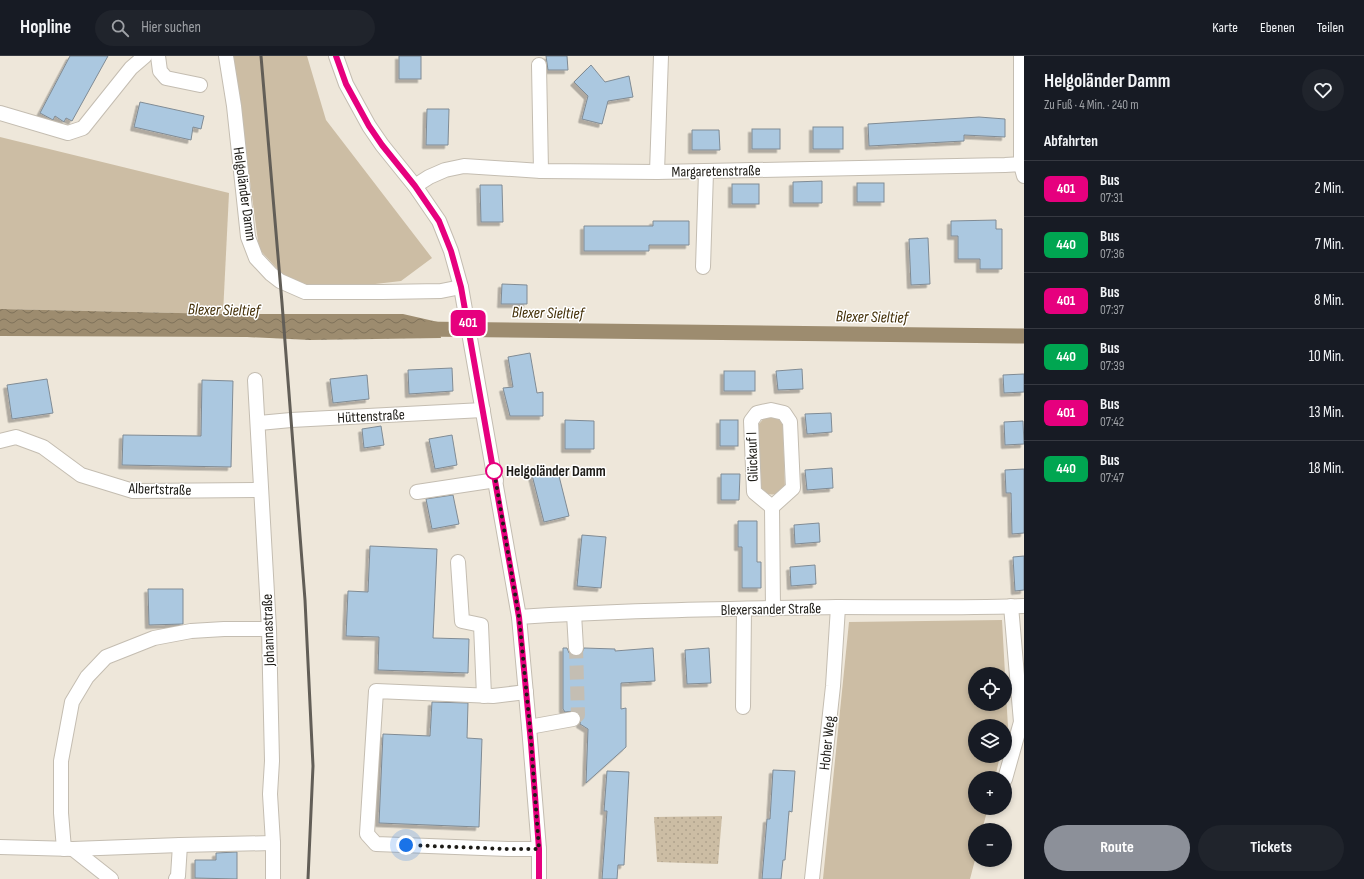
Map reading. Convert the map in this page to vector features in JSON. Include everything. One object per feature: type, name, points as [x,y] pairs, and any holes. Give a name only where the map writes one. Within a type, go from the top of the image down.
[{"type":"street","points":[[0,113],[68,133],[84,128],[131,68],[145,56]]},
{"type":"street","points":[[158,56],[160,71],[166,78],[200,85]]},
{"type":"street","name":"Helgoländer Damm","points":[[226,56],[234,106],[248,237],[256,258],[271,274],[280,281],[305,292],[441,291],[461,287]]},
{"type":"street","points":[[336,56],[346,84],[369,126],[382,145],[415,186],[439,221],[451,251],[465,302],[519,617],[530,728],[540,879]]},
{"type":"street","points":[[657,172],[661,56]]},
{"type":"street","name":"Margaretenstraße","points":[[415,186],[429,177],[445,170],[464,166],[541,171],[657,172],[1023,168],[1021,56]]},
{"type":"street","points":[[539,65],[541,171]]},
{"type":"street","points":[[703,267],[706,172]]},
{"type":"street","name":"Johannastraße","points":[[255,380],[269,629],[272,761],[270,794],[273,843],[273,879]]},
{"type":"street","name":"Hüttenstraße","points":[[258,423],[483,410]]},
{"type":"street","name":"Glückauf I","points":[[771,410],[784,413],[790,422],[793,488],[772,507],[754,492],[751,421],[758,413],[771,410]]},
{"type":"street","name":"Albertstraße","points":[[0,441],[16,437],[43,447],[81,475],[133,491],[260,490]]},
{"type":"street","points":[[417,492],[496,480]]},
{"type":"street","points":[[772,507],[773,608]]},
{"type":"street","points":[[458,562],[462,621],[481,625],[484,696]]},
{"type":"street","points":[[1007,771],[1021,722],[1018,606]]},
{"type":"street","name":"Blexersander Straße","points":[[519,617],[773,608],[1018,606]]},
{"type":"street","name":"Hoher Weg","points":[[812,879],[833,686],[838,607]]},
{"type":"street","points":[[743,707],[744,609]]},
{"type":"street","points":[[574,614],[576,648]]},
{"type":"street","points":[[111,879],[69,849],[61,813],[61,761],[72,702],[87,677],[106,657],[154,638],[191,631],[269,629]]},
{"type":"street","points":[[526,692],[484,696],[376,691],[367,834],[376,844],[539,849]]},
{"type":"street","points":[[530,728],[573,719]]},
{"type":"street","points":[[0,847],[69,849],[273,843]]},
{"type":"street","points":[[176,879],[178,876],[180,845]]},
{"type":"shaded area","points":[[231,56],[307,56],[326,120],[432,258],[401,281],[341,288],[293,286],[259,249],[241,114]]},
{"type":"shaded area","points":[[0,137],[229,193],[223,314],[0,309]]},
{"type":"shaded area","points":[[771,415],[779,419],[783,425],[785,490],[779,493],[767,494],[761,490],[758,425],[765,417]]},
{"type":"shaded area","points":[[1002,620],[1005,667],[968,667],[968,711],[1007,711],[1008,719],[968,719],[968,763],[998,763],[997,771],[968,771],[968,815],[986,815],[984,823],[968,823],[968,867],[973,867],[970,879],[823,879],[849,622]]},
{"type":"shaded area","points":[[722,816],[718,864],[657,862],[654,817]]},
{"type":"water","points":[[0,309],[223,314],[403,314],[438,322],[441,338],[310,340],[247,337],[0,336]]},
{"type":"building","points":[[70,56],[108,56],[72,121],[66,118],[64,122],[55,116],[53,120],[40,113]]},
{"type":"building","points":[[399,56],[421,56],[421,79],[399,79]]},
{"type":"building","points":[[546,56],[567,56],[568,70],[548,70]]},
{"type":"building","points":[[591,65],[605,82],[629,76],[633,97],[608,101],[602,124],[582,119],[588,96],[574,82]]},
{"type":"building","points":[[140,102],[204,116],[201,129],[193,127],[191,140],[134,127]]},
{"type":"building","points":[[427,109],[449,109],[448,145],[426,145]]},
{"type":"building","points":[[979,117],[1005,119],[1005,137],[964,135],[964,141],[869,146],[868,124]]},
{"type":"building","points":[[813,127],[843,127],[843,149],[813,149]]},
{"type":"building","points":[[752,129],[780,129],[780,149],[752,149]]},
{"type":"building","points":[[692,130],[719,130],[720,150],[692,150]]},
{"type":"building","points":[[822,181],[822,203],[793,203],[793,182]]},
{"type":"building","points":[[857,183],[884,183],[884,202],[857,202]]},
{"type":"building","points":[[732,184],[759,184],[759,204],[732,204]]},
{"type":"building","points":[[480,185],[502,185],[503,222],[481,222]]},
{"type":"building","points":[[996,220],[996,229],[1002,229],[1002,269],[980,269],[980,259],[958,259],[958,236],[951,236],[951,221]]},
{"type":"building","points":[[653,221],[689,221],[689,245],[649,245],[649,251],[584,251],[584,226],[653,226]]},
{"type":"building","points":[[928,238],[930,284],[911,285],[909,239]]},
{"type":"building","points":[[502,284],[527,285],[527,304],[501,304]]},
{"type":"building","points":[[530,353],[537,393],[543,392],[543,416],[510,416],[503,388],[513,387],[508,357]]},
{"type":"building","points":[[452,368],[453,391],[409,394],[408,370]]},
{"type":"building","points":[[802,369],[803,389],[778,390],[776,371]]},
{"type":"building","points":[[724,371],[755,371],[755,391],[724,391]]},
{"type":"building","points":[[1024,374],[1024,392],[1004,393],[1003,375]]},
{"type":"building","points":[[367,375],[369,399],[333,403],[330,379]]},
{"type":"building","points":[[47,379],[53,413],[12,419],[7,385]]},
{"type":"building","points":[[202,380],[233,381],[231,467],[122,465],[123,435],[201,436]]},
{"type":"building","points":[[831,413],[832,432],[807,434],[805,414]]},
{"type":"building","points":[[565,420],[594,421],[594,449],[565,449]]},
{"type":"building","points":[[720,420],[738,420],[738,446],[720,446]]},
{"type":"building","points":[[1023,421],[1024,444],[1005,445],[1004,422]]},
{"type":"building","points":[[381,426],[384,445],[364,448],[362,429]]},
{"type":"building","points":[[452,435],[457,465],[435,469],[429,439]]},
{"type":"building","points":[[557,468],[569,516],[544,522],[532,475]]},
{"type":"building","points":[[832,468],[833,488],[807,490],[805,470]]},
{"type":"building","points":[[1024,469],[1024,533],[1012,534],[1011,493],[1006,493],[1005,470]]},
{"type":"building","points":[[721,474],[740,474],[739,500],[721,500]]},
{"type":"building","points":[[453,495],[459,524],[432,529],[426,499]]},
{"type":"building","points":[[738,521],[757,521],[757,562],[761,562],[761,588],[742,588],[742,547],[738,547]]},
{"type":"building","points":[[819,523],[820,542],[795,544],[794,525]]},
{"type":"building","points":[[582,535],[606,537],[601,588],[577,586]]},
{"type":"building","points":[[370,546],[437,549],[433,638],[469,639],[468,673],[378,670],[379,637],[346,636],[348,591],[368,592]]},
{"type":"building","points":[[1024,556],[1024,590],[1015,591],[1013,557]]},
{"type":"building","points":[[815,565],[816,584],[791,586],[790,567]]},
{"type":"building","points":[[148,589],[183,589],[183,624],[149,625]]},
{"type":"building","points":[[563,648],[567,648],[569,653],[576,656],[581,655],[584,648],[615,649],[615,651],[653,648],[655,681],[621,683],[621,709],[626,708],[626,747],[586,783],[588,729],[580,724],[581,718],[579,713],[575,711],[565,712],[563,709]]},
{"type":"building","points":[[709,648],[711,683],[687,684],[685,650]]},
{"type":"building","points":[[432,702],[468,703],[467,738],[482,739],[479,827],[379,823],[383,734],[430,736]]},
{"type":"building","points":[[773,770],[795,771],[792,812],[789,811],[785,860],[783,860],[781,879],[762,879],[767,819],[770,819]]},
{"type":"building","points":[[607,771],[629,772],[624,865],[618,865],[617,879],[602,879],[607,811],[604,811]]},
{"type":"building","points":[[237,852],[237,879],[195,878],[195,860],[216,860],[216,853]]},
{"type":"waterway","name":"Blexer Sieltief","points":[[419,329],[1024,336]]},
{"type":"tunnel","points":[[573,719],[578,715],[576,648]]},
{"type":"railway","points":[[261,56],[305,600],[313,766],[308,879]]},
{"type":"bus line","name":"401","points":[[336,56],[346,84],[369,126],[382,145],[415,186],[439,221],[446,235],[465,302],[519,617],[531,743],[539,849],[539,879]]},
{"type":"place","name":"Helgoländer Damm","points":[[494,471]]},
{"type":"route","points":[[406,845],[539,849],[530,728],[519,617],[494,471]]}]
